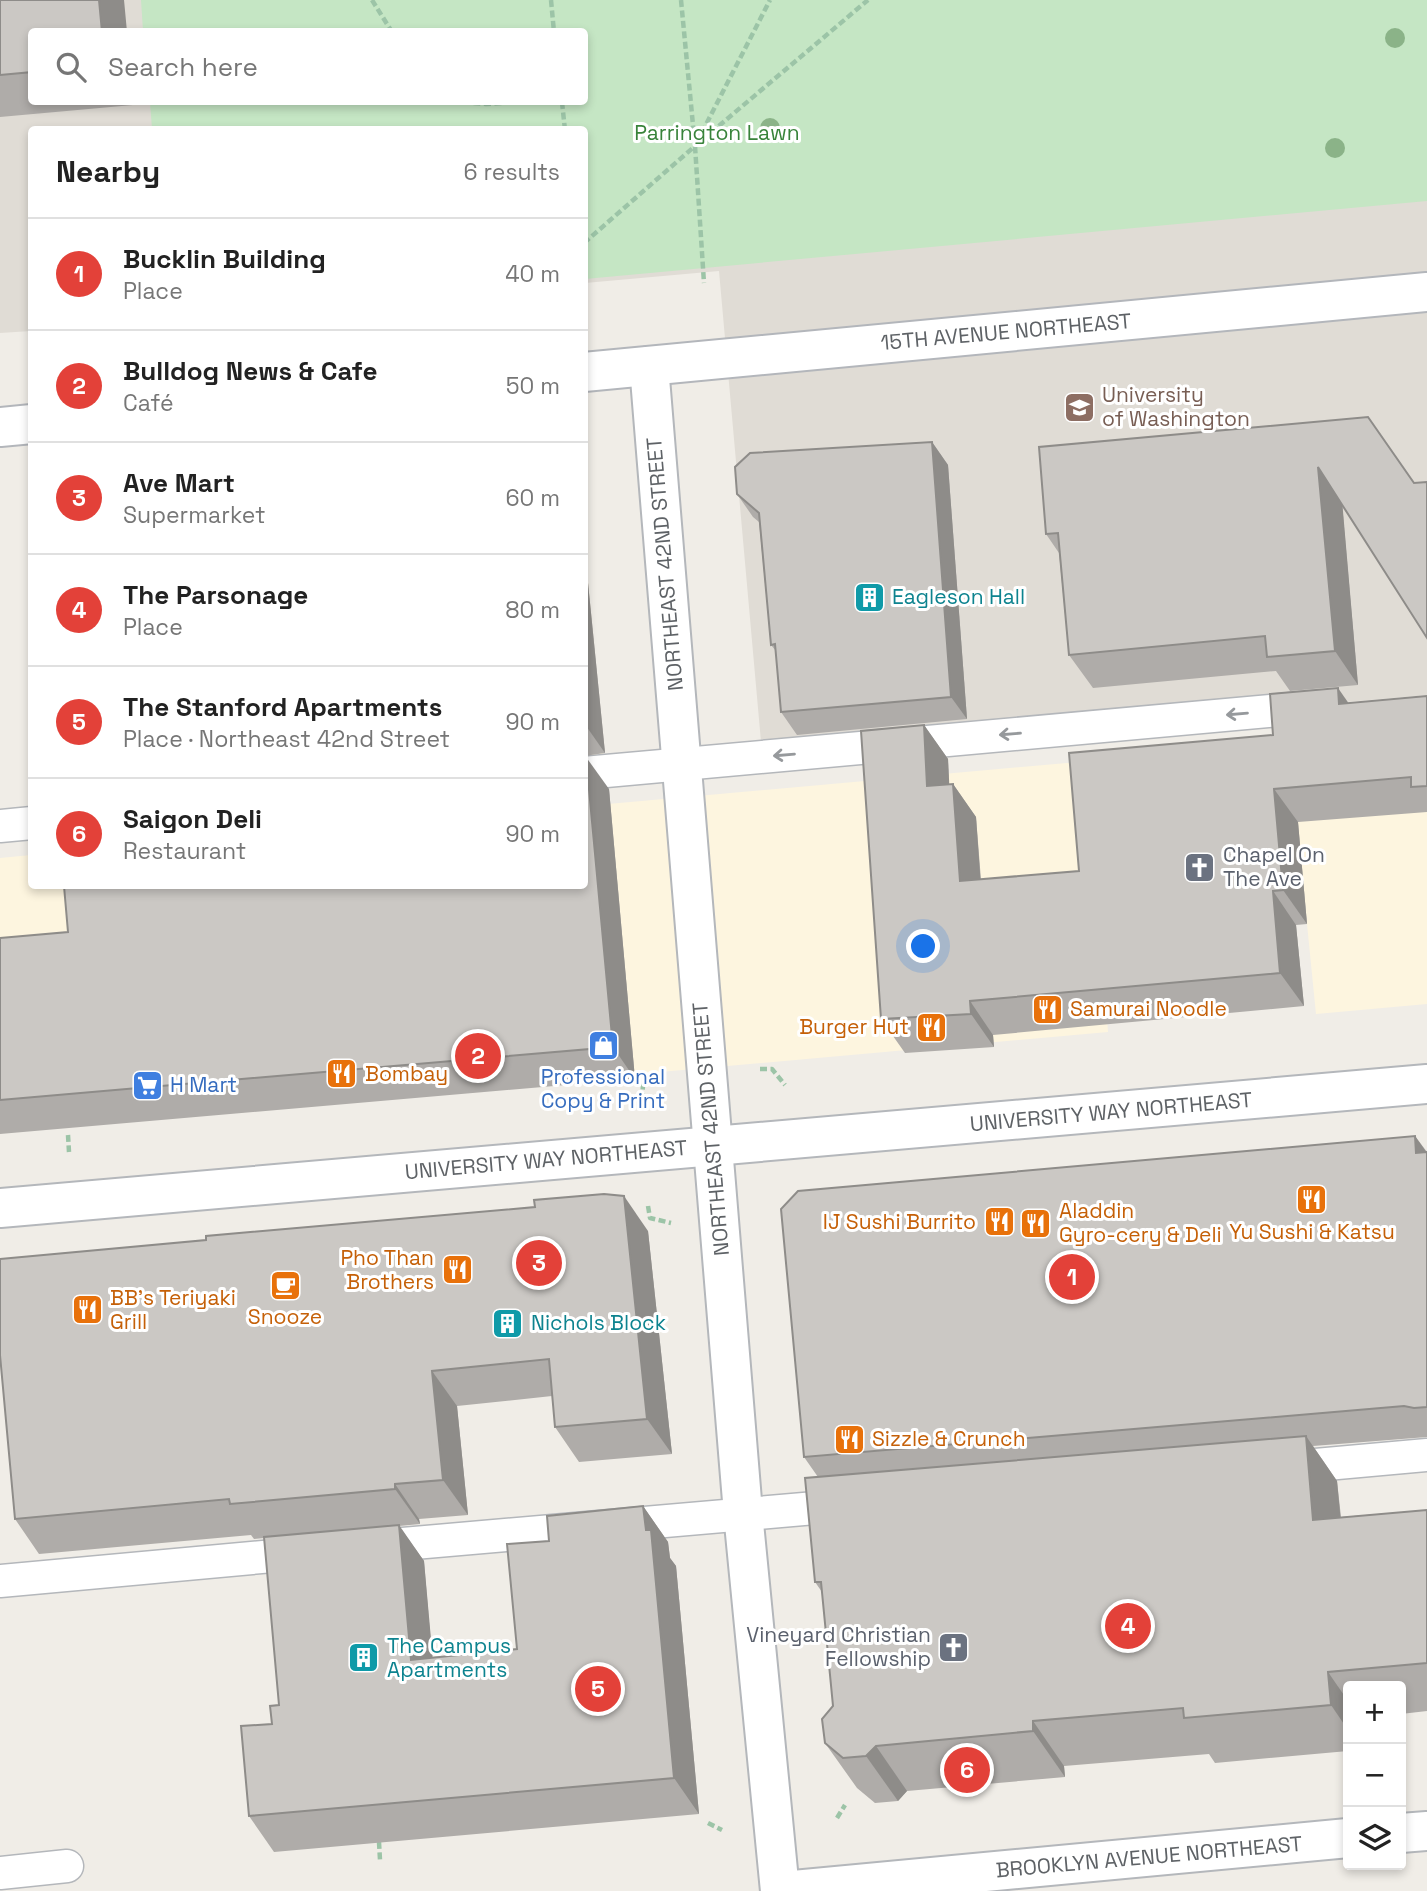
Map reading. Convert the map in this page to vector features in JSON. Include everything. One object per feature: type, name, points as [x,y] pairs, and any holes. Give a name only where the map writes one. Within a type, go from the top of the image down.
[{"type":"street","name":"15TH AVENUE NORTHEAST","points":[[588,372],[1427,292]]},
{"type":"street","name":"NORTHEAST 42ND STREET","points":[[649,366],[743,1513],[781,1891]]},
{"type":"street","points":[[0,427],[28,424]]},
{"type":"street","name":"UNIVERSITY WAY NORTHEAST","points":[[0,1208],[1427,1084]]},
{"type":"street","points":[[1406,1833],[1427,1831]]},
{"type":"street","name":"BROOKLYN AVENUE NORTHEAST","points":[[781,1891],[1343,1838]]},
{"type":"lane","points":[[588,773],[1343,704]]},
{"type":"lane","points":[[0,826],[28,823]]},
{"type":"lane","points":[[1253,1470],[1427,1455]]},
{"type":"lane","points":[[0,1581],[875,1503]]},
{"type":"lane","points":[[0,1872],[67,1866]]},
{"type":"path","points":[[372,0],[390,28]]},
{"type":"path","points":[[551,0],[554,28]]},
{"type":"path","points":[[681,0],[695,146],[704,283]]},
{"type":"path","points":[[695,146],[770,0]]},
{"type":"path","points":[[588,240],[868,0]]},
{"type":"path","points":[[562,105],[565,126]]},
{"type":"path","points":[[760,1069],[772,1069],[785,1085]]},
{"type":"path","points":[[642,1101],[643,1085],[659,1079]]},
{"type":"path","points":[[68,1135],[69,1152]]},
{"type":"path","points":[[648,1206],[650,1219],[674,1223]]},
{"type":"path","points":[[837,1818],[845,1805]]},
{"type":"path","points":[[708,1823],[722,1830]]},
{"type":"path","points":[[379,1842],[380,1860]]},
{"type":"shaded area","name":"University of Washington","points":[[0,0],[1427,0],[1427,695],[762,753],[719,271],[588,283],[588,126],[28,126],[28,331],[0,333]]},
{"type":"shaded area","points":[[588,581],[608,804],[1089,761],[1108,1032],[0,1131],[0,858],[28,855],[28,889],[588,889]]},
{"type":"shaded area","points":[[1427,730],[1427,1004],[1316,1014],[1289,743]]},
{"type":"green space","name":"Parrington Lawn","points":[[141,0],[1427,0],[1427,201],[588,279],[588,126],[152,126],[150,105],[588,105],[588,28],[143,28]]},
{"type":"building","points":[[0,0],[99,0],[102,28],[28,28],[28,72],[0,75]]},
{"type":"building","points":[[1368,417],[1414,483],[1427,482],[1427,638],[1318,467],[1335,651],[1267,657],[1265,636],[1069,655],[1058,533],[1046,534],[1039,447]]},
{"type":"building","name":"Eagleson Hall","points":[[932,442],[951,697],[781,712],[775,644],[771,645],[759,513],[737,494],[735,467],[750,453]]},
{"type":"building","points":[[1338,688],[1339,704],[1427,696],[1427,786],[1411,787],[1411,777],[1274,789],[1283,890],[1273,891],[1280,973],[970,1001],[971,1014],[881,1019],[861,731],[924,725],[927,786],[953,784],[960,881],[1079,871],[1069,753],[1273,735],[1270,694]]},
{"type":"building","points":[[588,778],[613,1047],[0,1100],[0,938],[68,932],[64,889],[588,889]]},
{"type":"building","points":[[1415,1136],[1416,1153],[1427,1152],[1427,1407],[1404,1406],[804,1457],[781,1209],[798,1191]]},
{"type":"building","points":[[604,1194],[624,1196],[647,1419],[555,1427],[549,1359],[432,1371],[443,1480],[395,1484],[395,1489],[230,1504],[229,1499],[15,1519],[0,1355],[0,1259],[206,1240],[206,1236],[535,1207],[534,1200]]},
{"type":"building","points":[[1306,1436],[1313,1520],[1427,1510],[1427,1663],[1328,1672],[1331,1705],[1184,1718],[1183,1708],[1033,1721],[1033,1731],[876,1746],[866,1756],[843,1758],[825,1743],[822,1719],[833,1706],[821,1582],[815,1582],[805,1478]]},
{"type":"building","points":[[643,1506],[646,1530],[651,1530],[674,1778],[249,1816],[241,1726],[272,1724],[270,1706],[279,1705],[264,1537],[399,1525],[411,1660],[517,1649],[507,1544],[549,1541],[547,1516]]},
{"type":"place","name":"University of Washington","points":[[1079,407]]},
{"type":"place","name":"Eagleson Hall","points":[[869,597]]},
{"type":"place","name":"Chapel On The Ave","points":[[1200,867]]},
{"type":"place","name":"Samurai Noodle","points":[[1047,1009]]},
{"type":"place","name":"Burger Hut","points":[[932,1027]]},
{"type":"place","name":"Professional Copy & Print","points":[[603,1045]]},
{"type":"place","name":"Bulldog News & Cafe","points":[[478,1056]]},
{"type":"place","name":"Bombay","points":[[342,1074]]},
{"type":"place","name":"H Mart","points":[[147,1085]]},
{"type":"place","name":"Yu Sushi & Katsu","points":[[1312,1200]]},
{"type":"place","name":"IJ Sushi Burrito","points":[[999,1222]]},
{"type":"place","name":"Aladdin Gyro-cery & Deli","points":[[1036,1223]]},
{"type":"place","name":"Ave Mart","points":[[539,1263]]},
{"type":"place","name":"Pho Than Brothers","points":[[457,1270]]},
{"type":"place","name":"Bucklin Building","points":[[1072,1277]]},
{"type":"place","name":"Snooze","points":[[285,1285]]},
{"type":"place","name":"BB's Teriyaki Grill","points":[[87,1310]]},
{"type":"place","name":"Nichols Block","points":[[508,1323]]},
{"type":"place","name":"Sizzle & Crunch","points":[[849,1439]]},
{"type":"place","name":"The Parsonage","points":[[1128,1626]]},
{"type":"place","name":"Vineyard Christian Fellowship","points":[[954,1647]]},
{"type":"place","name":"The Campus Apartments","points":[[364,1658]]},
{"type":"place","name":"The Stanford Apartments","points":[[598,1689]]},
{"type":"place","name":"Saigon Deli","points":[[967,1770]]}]
